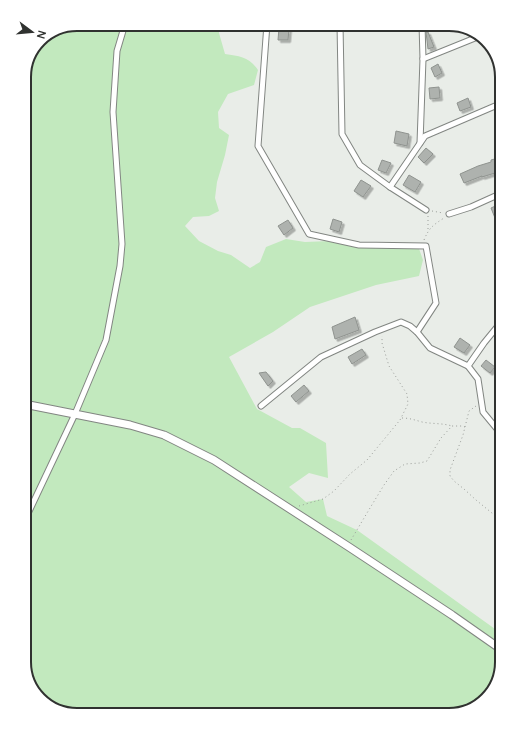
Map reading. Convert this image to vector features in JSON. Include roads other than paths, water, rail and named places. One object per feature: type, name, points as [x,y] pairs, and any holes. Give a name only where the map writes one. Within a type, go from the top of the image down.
[{"type":"street","points":[[31,507],[75,414],[106,340],[120,266],[122,244],[113,112],[117,51],[123,31]]},
{"type":"street","points":[[266,31],[258,146],[309,234],[359,245],[426,246],[436,303],[417,332]]},
{"type":"street","points":[[340,31],[342,134],[360,165],[390,187],[426,210]]},
{"type":"street","points":[[420,143],[423,58],[422,31]]},
{"type":"street","points":[[423,58],[473,39]]},
{"type":"street","points":[[390,187],[425,136],[495,106]]},
{"type":"street","points":[[449,214],[472,207],[495,196]]},
{"type":"street","points":[[261,406],[321,357],[375,332],[401,322],[410,326],[417,332],[430,348],[468,366],[478,379],[483,412],[495,427]]},
{"type":"street","points":[[468,366],[495,330]]},
{"type":"street","points":[[31,405],[130,425],[164,435],[214,460],[452,615],[495,645]]}]
